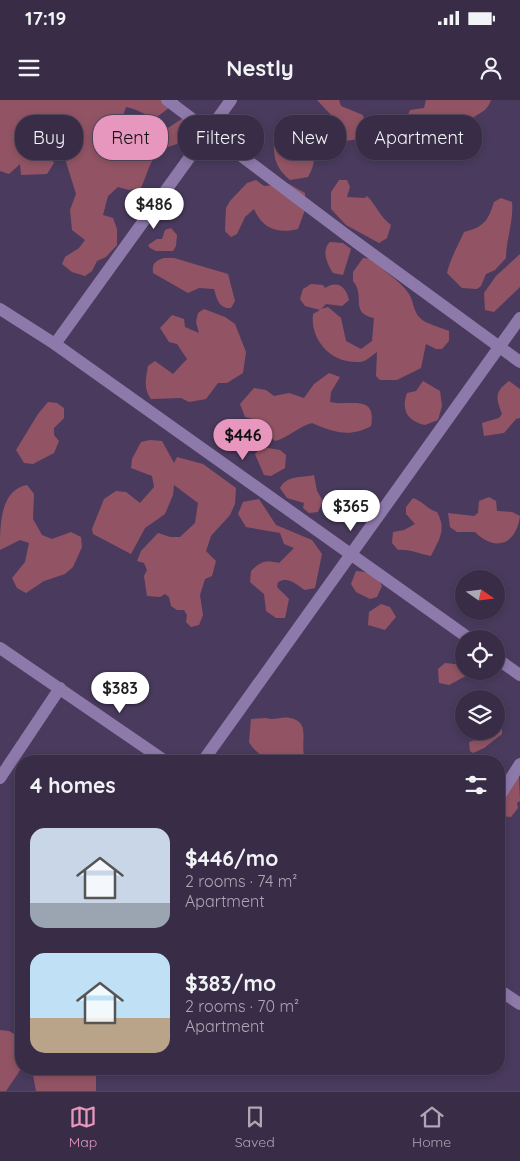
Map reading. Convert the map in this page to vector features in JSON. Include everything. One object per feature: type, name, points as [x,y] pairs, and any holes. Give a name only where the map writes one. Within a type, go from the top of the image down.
[{"type":"street","points":[[167,100],[187,115]]},
{"type":"street","points":[[220,115],[231,100]]},
{"type":"street","points":[[55,344],[187,160]]},
{"type":"street","points":[[247,160],[520,362]]},
{"type":"street","points":[[0,309],[55,344],[457,630]]},
{"type":"street","points":[[207,755],[520,318]]},
{"type":"street","points":[[0,648],[156,755]]},
{"type":"street","points":[[505,664],[520,674]]},
{"type":"street","points":[[15,755],[60,688]]},
{"type":"street","points":[[0,778],[15,756]]},
{"type":"street","points":[[505,788],[520,764]]},
{"type":"street","points":[[505,994],[520,1004]]},
{"type":"shaded area","points":[[0,100],[179,100],[160,115],[149,115],[126,107],[123,115],[93,115],[93,160],[153,160],[141,188],[129,190],[118,187],[108,196],[103,215],[113,218],[117,229],[117,245],[106,257],[97,261],[92,271],[85,276],[72,272],[62,264],[65,257],[79,248],[85,240],[72,230],[70,210],[76,194],[65,160],[83,160],[83,115],[15,115],[15,160],[52,160],[54,163],[47,174],[21,175],[20,164],[9,174],[0,171]]},
{"type":"shaded area","points":[[317,100],[339,100],[341,106],[363,115],[356,115],[356,139],[346,141],[346,115],[331,115]]},
{"type":"shaded area","points":[[426,100],[491,100],[487,108],[478,115],[408,115],[410,110],[424,108]]},
{"type":"shaded area","points":[[178,121],[178,143],[168,147],[168,128]]},
{"type":"shaded area","points":[[276,160],[314,160],[308,177],[290,180]]},
{"type":"shaded area","points":[[256,180],[264,186],[289,184],[305,193],[306,207],[298,229],[284,231],[272,228],[257,216],[254,209],[245,217],[237,234],[231,237],[225,231],[226,208],[230,201],[247,183]]},
{"type":"shaded area","points":[[339,180],[347,180],[350,187],[347,197],[365,198],[367,196],[391,225],[387,238],[379,243],[346,225],[331,209],[331,192]]},
{"type":"shaded area","points":[[501,198],[512,202],[506,258],[495,270],[486,274],[481,286],[477,289],[462,288],[447,273],[452,258],[464,232],[481,225],[490,214],[494,202]]},
{"type":"shaded area","points":[[171,228],[177,235],[176,246],[173,251],[156,251],[150,248],[148,245],[157,239],[162,239],[165,230]]},
{"type":"shaded area","points":[[330,242],[343,243],[351,249],[343,275],[333,273],[327,261],[325,253]]},
{"type":"shaded area","points":[[520,254],[520,287],[494,312],[485,310],[484,293],[496,276]]},
{"type":"shaded area","points":[[164,258],[174,258],[228,274],[235,301],[231,308],[221,305],[214,289],[199,288],[188,293],[153,273],[155,263]]},
{"type":"shaded area","points":[[363,258],[373,259],[401,284],[411,297],[416,313],[421,319],[449,331],[449,341],[442,349],[436,349],[426,344],[421,368],[397,380],[380,380],[376,376],[377,352],[360,362],[350,362],[332,355],[319,342],[315,333],[313,314],[320,310],[305,306],[300,299],[303,289],[311,284],[323,285],[325,288],[338,285],[344,288],[349,300],[342,306],[326,304],[321,309],[328,307],[341,318],[346,341],[361,349],[372,341],[374,318],[366,316],[362,312],[357,287],[353,281],[353,272]]},
{"type":"shaded area","points":[[204,309],[225,317],[235,324],[246,352],[243,373],[227,383],[218,383],[206,399],[189,402],[181,398],[151,399],[146,387],[148,366],[155,361],[173,374],[187,359],[177,344],[169,342],[160,328],[172,315],[184,319],[185,327],[199,333],[196,322],[198,313]]},
{"type":"shaded area","points":[[329,373],[340,377],[331,392],[330,402],[366,405],[370,409],[372,416],[371,426],[349,433],[334,431],[312,423],[275,441],[264,433],[257,420],[245,417],[240,404],[254,388],[266,390],[274,396],[289,393],[304,398],[314,384]]},
{"type":"shaded area","points":[[423,381],[440,391],[442,406],[438,420],[425,425],[410,418],[405,410],[407,393],[416,391]]},
{"type":"shaded area","points":[[509,381],[520,389],[520,418],[516,419],[504,433],[484,436],[482,423],[499,418],[502,414],[498,404],[498,396],[501,389]]},
{"type":"shaded area","points":[[48,402],[57,403],[64,408],[64,418],[54,428],[54,435],[59,441],[54,453],[33,464],[24,463],[16,450],[38,414]]},
{"type":"shaded area","points":[[150,440],[162,441],[174,463],[177,457],[203,464],[236,488],[235,504],[230,515],[211,536],[206,551],[216,561],[212,576],[205,579],[200,595],[203,615],[199,625],[191,627],[186,622],[187,615],[184,610],[177,610],[171,606],[169,597],[165,594],[160,597],[147,596],[144,576],[147,570],[144,563],[137,561],[141,551],[158,533],[170,537],[180,537],[195,523],[198,503],[174,485],[173,495],[165,514],[145,528],[131,554],[93,534],[92,529],[104,499],[116,491],[126,492],[140,503],[154,487],[152,476],[131,468],[132,459],[141,442]]},
{"type":"shaded area","points":[[262,447],[280,450],[286,455],[285,468],[271,476],[264,475],[255,454]]},
{"type":"shaded area","points":[[314,475],[317,491],[323,501],[318,512],[309,513],[303,508],[304,503],[287,498],[280,488],[290,479]]},
{"type":"shaded area","points":[[27,485],[34,494],[33,519],[42,535],[52,539],[71,532],[81,537],[82,547],[73,567],[65,574],[44,581],[26,593],[17,588],[12,578],[25,562],[29,543],[20,540],[0,550],[0,540],[1,520],[7,501],[18,488]]},
{"type":"shaded area","points":[[489,497],[496,501],[497,511],[512,512],[520,516],[518,526],[509,539],[504,542],[490,542],[475,532],[457,532],[450,527],[448,513],[474,516],[478,513],[479,501]]},
{"type":"shaded area","points":[[413,498],[437,512],[440,518],[441,534],[431,556],[398,550],[392,543],[393,532],[404,530],[415,524],[406,514],[406,507]]},
{"type":"shaded area","points":[[259,499],[276,525],[312,540],[322,554],[315,588],[305,590],[289,580],[278,582],[277,587],[289,599],[285,618],[276,618],[266,611],[264,594],[250,582],[251,571],[258,565],[267,562],[279,563],[294,548],[284,544],[280,533],[246,527],[238,514],[243,502]]},
{"type":"shaded area","points":[[356,571],[371,575],[380,582],[382,586],[377,597],[370,599],[356,592],[351,584]]},
{"type":"shaded area","points":[[381,604],[390,607],[396,617],[385,630],[368,625],[369,612]]},
{"type":"shaded area","points":[[445,663],[455,664],[455,680],[458,680],[449,685],[439,683],[438,669]]},
{"type":"shaded area","points":[[290,718],[297,720],[303,728],[304,755],[261,755],[249,742],[251,719]]},
{"type":"shaded area","points":[[475,740],[494,740],[473,753],[470,751],[469,742]]},
{"type":"shaded area","points":[[519,776],[520,801],[517,803],[518,808],[511,817],[505,816],[505,791]]},
{"type":"shaded area","points":[[0,1030],[9,1031],[15,1034],[15,1075],[17,1075],[6,1091],[0,1091]]},
{"type":"shaded area","points":[[33,1075],[96,1075],[96,1091],[36,1091]]}]
